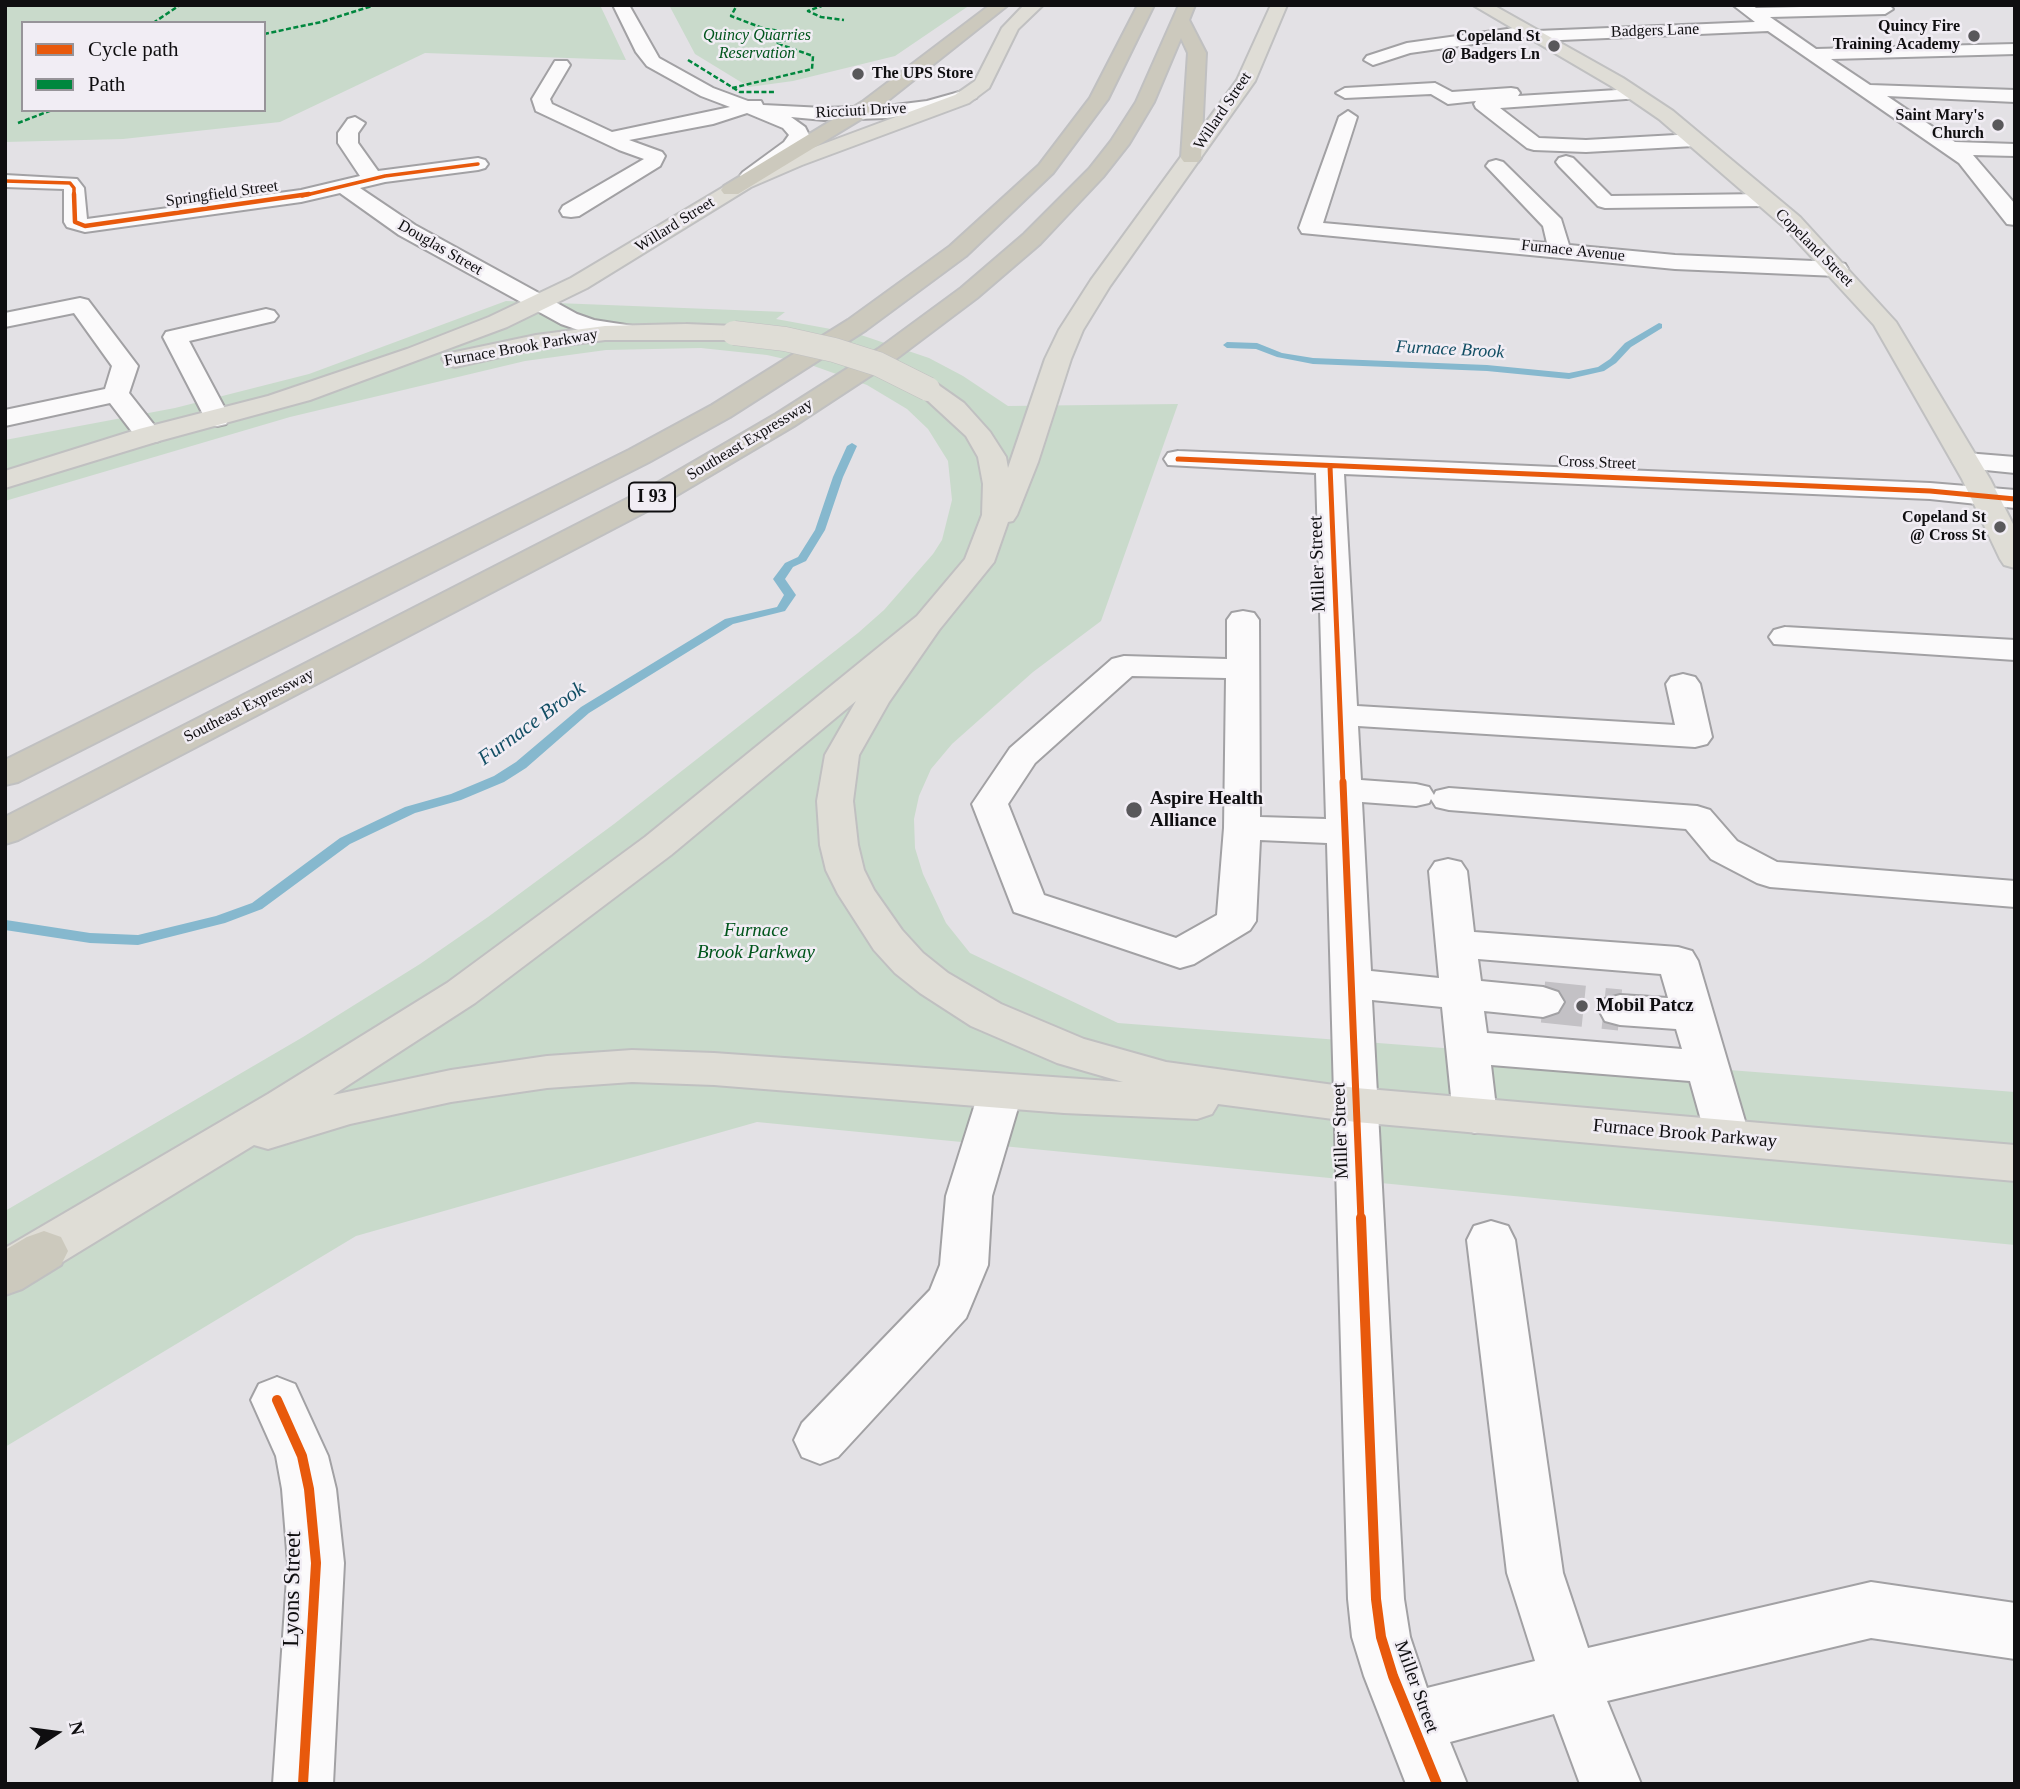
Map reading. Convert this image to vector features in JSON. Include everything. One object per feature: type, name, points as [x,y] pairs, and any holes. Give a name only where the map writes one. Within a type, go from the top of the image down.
[{"type":"highway","points":[[732,190],[858,114],[1000,5]]},
{"type":"highway","points":[[5,751],[584,467],[699,404],[815,334],[914,265],[978,213],[1019,174],[1051,138],[1080,97],[1129,5]]},
{"type":"highway","name":"I 93","points":[[5,774],[639,456],[721,411],[857,325],[950,257],[1015,201],[1046,169],[1099,99],[1146,5]]},
{"type":"highway","points":[[1179,10],[1197,53],[1191,158]]},
{"type":"highway","name":"I 93","points":[[5,808],[641,484],[764,413],[875,342],[947,289],[1012,236],[1089,156],[1126,101],[1179,10]]},
{"type":"highway","name":"Southeast Expressway","points":[[5,832],[662,492],[775,426],[887,354],[992,274],[1032,239],[1082,188],[1133,123],[1151,89],[1179,10]]},
{"type":"main road","name":"Willard Street","points":[[276,401],[438,346],[539,303],[605,268],[732,190],[776,169],[939,109],[970,94],[987,78],[1014,22],[1035,5]]},
{"type":"main road","name":"Willard Street","points":[[987,545],[1013,493],[1058,359],[1071,330],[1099,285],[1251,73],[1279,5]]},
{"type":"main road","name":"Copeland Street","points":[[1481,5],[1533,33],[1666,115],[1792,222],[1884,322],[1985,495],[2015,559]]},
{"type":"main road","name":"Furnace Brook Parkway","points":[[5,480],[149,435],[276,401],[514,346],[569,337],[630,332],[734,333],[785,339],[846,353],[897,372],[928,389],[967,421],[992,457],[997,500],[987,545],[979,562],[894,669],[853,733],[842,755],[837,778],[836,823],[845,870],[857,894],[888,940],[909,963],[934,983],[986,1016],[1072,1052],[1199,1084],[1356,1105],[2015,1163]]},
{"type":"main road","points":[[5,460],[121,445]]},
{"type":"main road","name":"Furnace Brook Parkway","points":[[18,1266],[412,1025],[520,950],[668,837],[928,623]]},
{"type":"main road","name":"Furnace Brook Parkway","points":[[187,1164],[248,1139],[350,1107],[451,1086],[547,1072],[632,1066],[1143,1100],[1356,1105]]},
{"type":"street","name":"Ricciuti Drive","points":[[621,5],[648,58],[668,72],[707,92],[790,124],[799,135],[791,146],[732,190]]},
{"type":"street","points":[[1747,9],[1882,7],[1902,19]]},
{"type":"street","points":[[1747,9],[1973,165],[2015,219]]},
{"type":"street","name":"Badgers Lane","points":[[1373,60],[1407,48],[1533,33],[1772,26]]},
{"type":"street","points":[[1922,31],[1954,50]]},
{"type":"street","points":[[1812,54],[2015,49]]},
{"type":"street","points":[[670,53],[689,82]]},
{"type":"street","points":[[561,65],[540,102],[543,107],[652,154],[655,159],[571,211]]},
{"type":"street","points":[[1345,93],[1435,88],[1448,98],[1627,89]]},
{"type":"street","points":[[1627,89],[1483,104],[1534,144],[1586,146],[1694,140]]},
{"type":"street","points":[[1864,90],[2015,96]]},
{"type":"street","points":[[546,91],[567,94]]},
{"type":"street","points":[[610,138],[707,120],[751,107],[776,92]]},
{"type":"street","name":"Ricciuti Drive","points":[[751,107],[792,112],[858,114],[916,108],[970,94]]},
{"type":"street","name":"Furnace Avenue","points":[[1348,117],[1310,228],[1723,265],[1837,269]]},
{"type":"street","points":[[355,122],[348,133],[348,143],[367,172],[375,179]]},
{"type":"street","points":[[1949,148],[2015,150]]},
{"type":"street","points":[[1566,162],[1605,202],[1765,200]]},
{"type":"street","name":"Springfield Street","points":[[5,181],[70,183],[74,188],[75,222],[85,226],[289,198],[375,179],[478,164]]},
{"type":"street","points":[[1496,166],[1553,224],[1559,249]]},
{"type":"street","points":[[1990,186],[2015,187]]},
{"type":"street","name":"Douglas Street","points":[[345,187],[407,230],[578,323],[630,332]]},
{"type":"street","points":[[1362,254],[1406,236]]},
{"type":"street","points":[[5,320],[80,305],[125,366],[116,394]]},
{"type":"street","points":[[217,418],[175,337],[267,316]]},
{"type":"street","points":[[5,418],[116,394]]},
{"type":"street","points":[[116,394],[149,435]]},
{"type":"street","name":"Cross Street","points":[[1178,459],[1985,495],[2015,499]]},
{"type":"street","points":[[1966,461],[2015,465]]},
{"type":"street","name":"Miller Street","points":[[1330,466],[1376,1599],[1381,1637],[1411,1722],[1437,1784]]},
{"type":"street","points":[[1243,620],[1243,669],[1242,828],[1236,921],[1180,954],[1028,903],[990,804],[1022,756],[1124,666],[1243,669]]},
{"type":"street","points":[[1785,637],[2015,650]]},
{"type":"street","points":[[1340,715],[1695,737],[1683,684]]},
{"type":"street","points":[[1343,790],[1697,818],[1724,850],[1770,874],[2015,894]]},
{"type":"street","points":[[1242,828],[1345,832]]},
{"type":"street","points":[[1448,871],[1475,1116]]},
{"type":"street","points":[[1455,944],[1678,961],[1728,1138]]},
{"type":"street","points":[[1351,984],[1544,1003]]},
{"type":"street","points":[[1620,1010],[1693,1015]]},
{"type":"street","points":[[1468,1047],[1709,1067]]},
{"type":"street","points":[[820,1440],[949,1303],[964,1265],[969,1196],[1001,1091]]},
{"type":"street","points":[[1492,1240],[1535,1573],[1570,1681],[1611,1784]]},
{"type":"street","name":"Lyons Street","points":[[277,1400],[302,1456],[309,1489],[315,1550],[315,1608],[303,1784]]},
{"type":"street","points":[[1411,1722],[1570,1681],[1871,1610],[2015,1631]]},
{"type":"green space","points":[[5,5],[600,5],[626,60],[425,53],[280,122],[123,139],[5,142]]},
{"type":"green space","name":"Quincy Quarries Reservation","points":[[669,5],[970,5],[895,56],[793,81],[749,87],[695,54]]},
{"type":"green space","name":"Furnace Brook Parkway","points":[[506,301],[785,312],[776,319],[858,334],[929,358],[963,376],[1008,406],[1178,404],[1101,621],[1033,672],[952,744],[931,769],[919,796],[914,819],[915,848],[923,874],[946,923],[970,953],[1118,1023],[2015,1092],[2015,1245],[757,1122],[356,1236],[5,1447],[5,1211],[303,1037],[420,964],[488,917],[614,824],[858,633],[884,610],[942,540],[952,500],[948,461],[928,429],[907,409],[867,385],[811,365],[767,355],[701,348],[606,350],[525,361],[290,417],[5,501],[5,440],[175,408],[309,374]]},
{"type":"waterway","name":"Furnace Brook","points":[[1227,345],[1257,346],[1280,355],[1313,361],[1487,368],[1569,376],[1601,369],[1628,345],[1659,326]]},
{"type":"waterway","name":"Furnace Brook","points":[[6,925],[90,938],[138,940],[220,920],[257,906],[345,841],[410,810],[456,797],[499,779],[521,765],[585,710],[729,621],[781,609],[790,595],[779,579],[789,565],[802,559],[820,530],[852,446]]},
{"type":"tunnel","points":[[1543,1002],[1620,1010]]},
{"type":"marked path","points":[[156,21],[180,5]]},
{"type":"marked path","points":[[266,34],[321,22],[375,5]]},
{"type":"marked path","points":[[732,88],[812,69],[813,56],[776,43],[806,34],[765,29],[731,16],[737,5]]},
{"type":"marked path","points":[[824,5],[808,11],[821,17],[844,20]]},
{"type":"marked path","points":[[688,60],[740,92],[776,92]]},
{"type":"marked path","points":[[18,123],[47,112]]},
{"type":"cycle path","points":[[5,181],[70,183],[74,188],[75,222],[85,226],[301,196],[385,176],[478,164]]},
{"type":"cycle path","points":[[1178,459],[1930,491],[2015,499]]},
{"type":"cycle path","points":[[1330,466],[1376,1599],[1381,1637],[1393,1676],[1437,1784]]},
{"type":"cycle path","points":[[277,1400],[302,1456],[309,1489],[316,1563],[303,1784]]},
{"type":"place","name":"Quincy Fire Training Academy","points":[[1974,36]]},
{"type":"place","name":"Copeland St @ Badgers Ln","points":[[1554,46]]},
{"type":"place","name":"The UPS Store","points":[[858,74]]},
{"type":"place","name":"Saint Mary's Church","points":[[1998,125]]},
{"type":"place","name":"Copeland St @ Cross St","points":[[2000,527]]},
{"type":"place","name":"Aspire Health Alliance","points":[[1134,810]]},
{"type":"place","name":"Mobil Patcz","points":[[1582,1006]]}]
